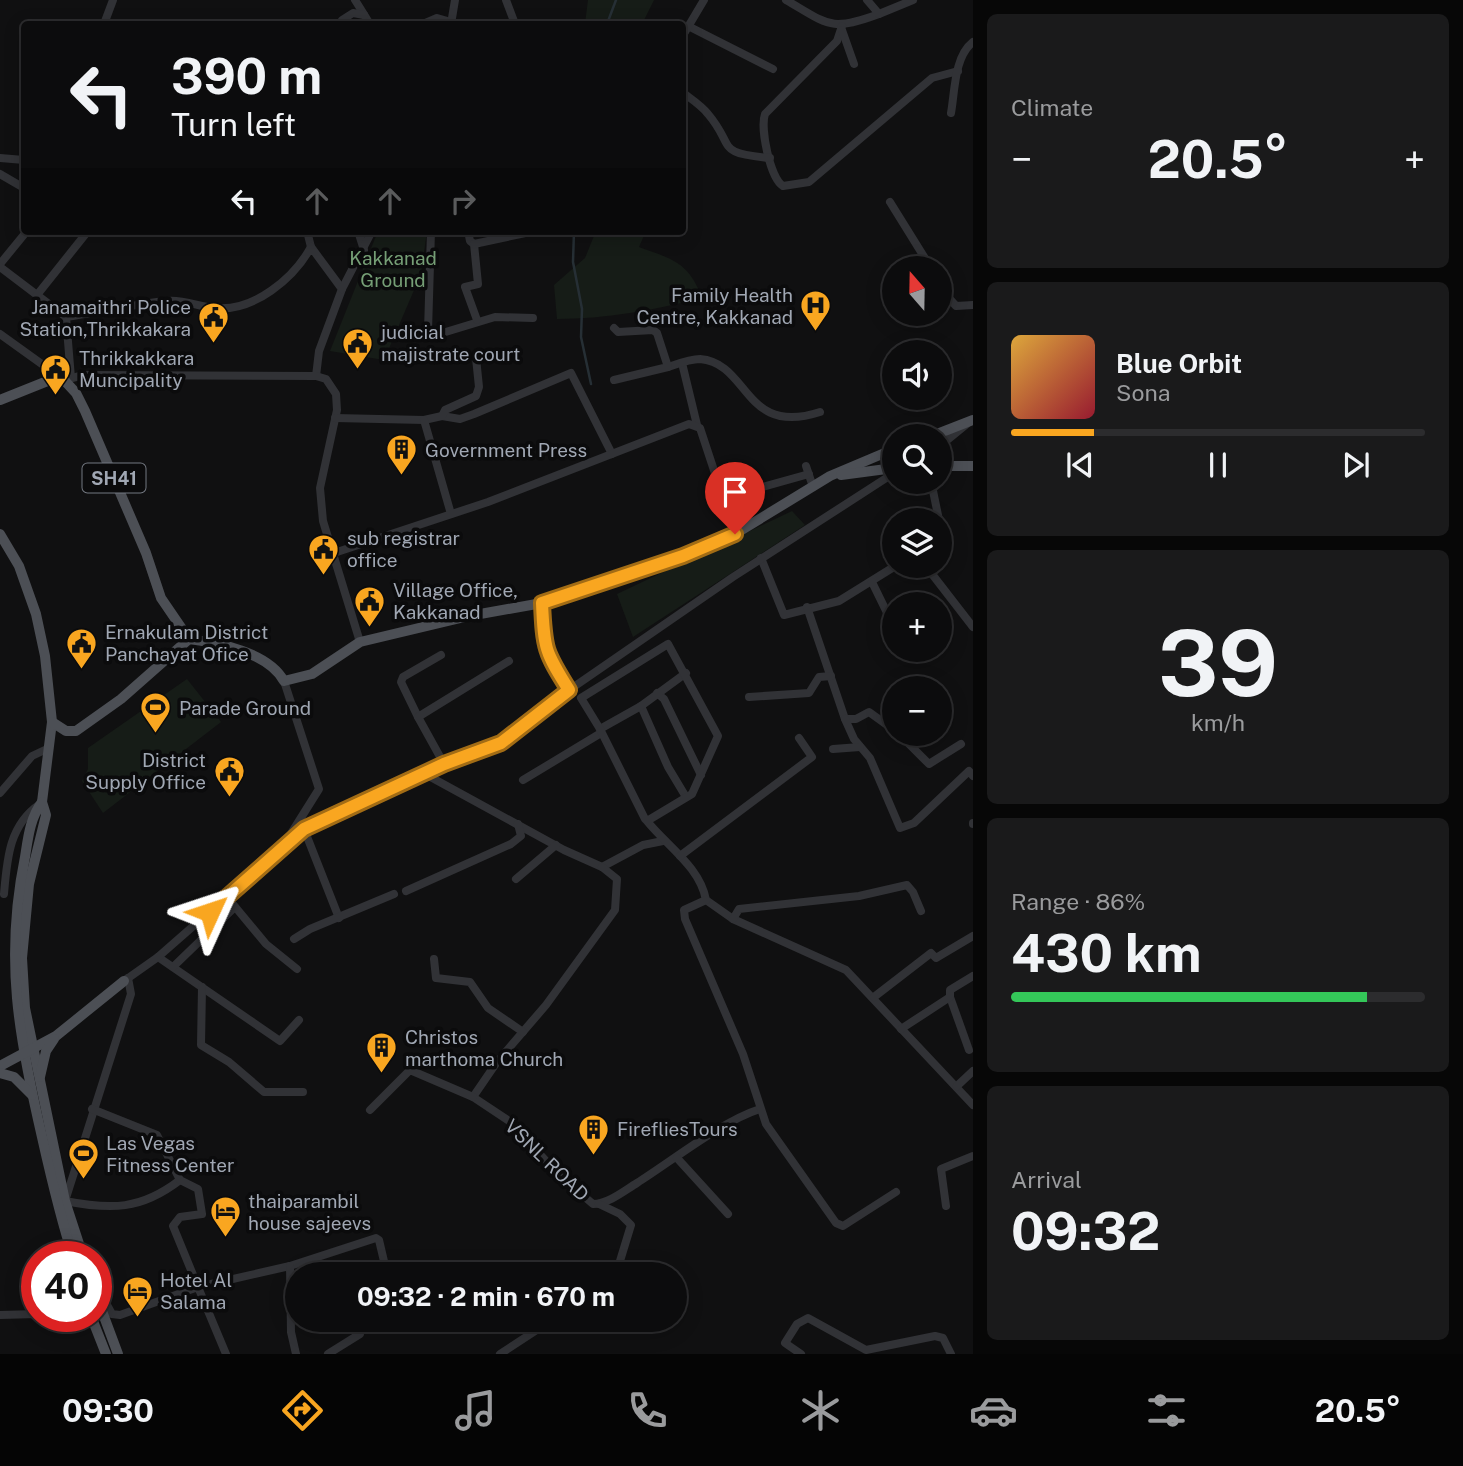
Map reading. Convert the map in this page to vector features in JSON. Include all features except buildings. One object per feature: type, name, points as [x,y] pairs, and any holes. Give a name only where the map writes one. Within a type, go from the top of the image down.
[{"type":"main road","points":[[0,400],[50,380],[68,379]]},
{"type":"main road","name":"SH41","points":[[68,379],[85,411],[146,553],[161,598],[189,639]]},
{"type":"main road","points":[[952,428],[971,421]]},
{"type":"main road","points":[[52,722],[66,731],[76,732],[150,676],[189,639],[221,644],[252,655],[280,674],[284,681],[312,674],[360,642],[456,619],[542,603],[683,556],[735,534],[830,476],[882,454]]},
{"type":"main road","points":[[952,466],[973,466]]},
{"type":"main road","points":[[830,476],[882,472]]},
{"type":"main road","points":[[0,534],[19,566],[36,614],[45,656],[52,722],[43,802],[46,815],[29,884],[22,958],[32,1095],[69,1241]]},
{"type":"main road","points":[[43,802],[35,812],[19,884],[13,963],[14,999],[39,1085],[65,1201],[78,1241]]},
{"type":"main road","points":[[0,1066],[51,1036],[127,981]]},
{"type":"main road","points":[[25,1008],[34,1029],[51,1036]]},
{"type":"main road","points":[[39,1085],[51,1036]]},
{"type":"main road","points":[[0,1073],[14,1077],[32,1095]]},
{"type":"main road","points":[[101,1332],[106,1354]]},
{"type":"main road","points":[[106,1332],[118,1354]]},
{"type":"street","points":[[105,21],[113,0]]},
{"type":"street","points":[[355,0],[368,21]]},
{"type":"street","points":[[451,21],[455,0]]},
{"type":"street","points":[[506,0],[514,21]]},
{"type":"street","points":[[686,32],[704,0]]},
{"type":"street","points":[[867,0],[878,13]]},
{"type":"street","points":[[789,1],[820,20],[842,28],[913,0]]},
{"type":"street","points":[[342,21],[353,13],[364,15]]},
{"type":"street","points":[[690,27],[773,69]]},
{"type":"street","points":[[842,28],[854,64]]},
{"type":"street","points":[[842,28],[837,41],[765,114],[769,158],[775,179],[783,186],[809,181],[932,78],[958,71]]},
{"type":"street","points":[[951,113],[958,71],[966,47],[973,42]]},
{"type":"street","points":[[686,95],[708,113],[728,148],[747,156],[769,158]]},
{"type":"street","points":[[0,158],[21,160]]},
{"type":"street","points":[[0,174],[21,186]]},
{"type":"street","points":[[890,202],[924,256]]},
{"type":"street","points":[[24,235],[0,266],[66,317],[171,300],[219,309],[252,301],[281,284],[300,266],[311,247]]},
{"type":"street","points":[[37,295],[85,235]]},
{"type":"street","points":[[308,235],[311,247],[342,289]]},
{"type":"street","points":[[359,235],[364,250]]},
{"type":"street","points":[[316,376],[319,351],[342,289],[370,235]]},
{"type":"street","points":[[430,235],[428,331],[439,334],[477,320],[533,318]]},
{"type":"street","points":[[469,235],[474,244],[478,284],[465,288],[477,320]]},
{"type":"street","points":[[474,244],[516,235]]},
{"type":"street","points":[[952,302],[956,306],[973,305]]},
{"type":"street","points":[[66,317],[68,379]]},
{"type":"street","points":[[614,328],[618,332],[653,330],[657,333],[668,367]]},
{"type":"street","points":[[0,334],[68,379],[84,375],[316,376],[326,379],[336,394],[335,418],[320,488],[323,521],[360,642]]},
{"type":"street","points":[[442,416],[445,410],[476,396],[479,387],[476,358]]},
{"type":"street","points":[[614,380],[699,359],[712,363],[771,414],[796,419],[820,412]]},
{"type":"street","points":[[682,363],[697,425],[735,534]]},
{"type":"street","points":[[335,418],[424,420],[442,416],[460,419],[572,373],[612,454]]},
{"type":"street","points":[[424,420],[451,514]]},
{"type":"street","points":[[952,436],[971,421]]},
{"type":"street","points":[[334,554],[451,514],[684,425],[697,425]]},
{"type":"street","points":[[745,487],[759,488],[807,470],[813,487]]},
{"type":"street","points":[[180,1180],[148,1201],[106,1209],[65,1201],[92,1109],[131,994],[127,981],[304,829],[444,764],[501,743],[569,690],[882,479]]},
{"type":"street","points":[[761,558],[784,615],[839,601],[882,575]]},
{"type":"street","points":[[935,578],[973,627]]},
{"type":"street","points":[[872,582],[882,602]]},
{"type":"street","points":[[542,603],[544,646],[551,664],[569,690]]},
{"type":"street","points":[[807,607],[845,719],[860,747],[870,758],[900,828],[914,823],[969,771],[973,776]]},
{"type":"street","points":[[647,821],[692,794],[718,736],[670,645],[647,655],[581,698],[647,821],[680,856],[704,888],[706,900],[733,919],[846,970],[973,1105]]},
{"type":"street","points":[[441,655],[403,677],[401,681],[444,764]]},
{"type":"street","points":[[418,717],[509,660]]},
{"type":"street","points":[[523,780],[641,706],[687,673]]},
{"type":"street","points":[[749,697],[809,693],[819,677],[831,676]]},
{"type":"street","points":[[283,845],[319,789],[284,681]]},
{"type":"street","points":[[657,693],[664,699],[701,775]]},
{"type":"street","points":[[641,706],[668,766],[687,797]]},
{"type":"street","points":[[845,719],[856,719],[869,712],[882,721]]},
{"type":"street","points":[[680,856],[813,757],[799,738]]},
{"type":"street","points":[[911,746],[929,764],[961,744]]},
{"type":"street","points":[[833,750],[860,747]]},
{"type":"street","points":[[0,793],[32,756],[49,748]]},
{"type":"street","points":[[425,774],[602,867],[617,879],[615,910],[472,1097]]},
{"type":"street","points":[[2,896],[9,850],[17,827],[24,815],[43,802]]},
{"type":"street","points":[[406,891],[510,844],[521,836],[518,824]]},
{"type":"street","points":[[304,829],[339,918]]},
{"type":"street","points":[[602,867],[643,845],[663,841]]},
{"type":"street","points":[[516,879],[556,845]]},
{"type":"street","points":[[2,896],[19,884]]},
{"type":"street","points":[[733,919],[739,909],[859,896],[906,885],[913,892],[921,911]]},
{"type":"street","points":[[294,939],[394,894]]},
{"type":"street","points":[[227,897],[265,944],[298,969]]},
{"type":"street","points":[[706,900],[684,910],[685,919],[743,1054],[760,1109],[771,1131],[836,1223],[843,1226],[896,1192]]},
{"type":"street","points":[[173,967],[235,907]]},
{"type":"street","points":[[874,997],[931,953],[936,958],[973,936]]},
{"type":"street","points":[[158,957],[280,1041],[299,1020]]},
{"type":"street","points":[[434,958],[436,978],[470,982],[488,1008],[523,1032]]},
{"type":"street","points":[[972,1053],[950,997],[950,990],[973,976]]},
{"type":"street","points":[[202,987],[201,1045],[229,1062],[264,1092],[303,1092]]},
{"type":"street","points":[[901,1030],[950,997]]},
{"type":"street","name":"VSNL ROAD","points":[[370,1110],[410,1070],[472,1097],[509,1121],[587,1201],[600,1204],[748,1113],[760,1109]]},
{"type":"street","points":[[957,1086],[973,1071]]},
{"type":"street","points":[[92,1109],[157,1135],[180,1180],[194,1186],[200,1196],[202,1214],[180,1217],[173,1226],[226,1354]]},
{"type":"street","points":[[946,1206],[941,1169],[973,1156]]},
{"type":"street","points":[[677,1158],[728,1213]]},
{"type":"street","points":[[600,1204],[620,1214],[631,1225],[620,1262]]},
{"type":"street","points":[[302,1262],[377,1238],[384,1262]]},
{"type":"street","points":[[112,1313],[121,1315],[198,1287],[285,1267]]},
{"type":"street","points":[[0,1315],[21,1314]]},
{"type":"street","points":[[801,1354],[785,1343],[797,1324],[808,1318],[866,1350],[935,1336],[943,1338],[951,1354]]},
{"type":"street","points":[[291,1332],[296,1354]]},
{"type":"street","points":[[328,1354],[360,1332]]},
{"type":"street","points":[[500,1354],[534,1332]]},
{"type":"green space","points":[[588,0],[654,0],[644,21],[585,21]]},
{"type":"green space","name":"Kakkanad Ground","points":[[376,235],[426,235],[421,274],[384,360],[330,351]]},
{"type":"green space","points":[[594,235],[644,235],[639,247],[670,259],[685,269],[702,298],[630,313],[557,319],[554,285],[585,258]]},
{"type":"green space","points":[[792,511],[805,525],[633,637],[617,594]]},
{"type":"green space","name":"Parade Ground","points":[[187,679],[221,722],[103,813],[82,781],[88,769],[88,748]]},
{"type":"waterway","points":[[608,21],[616,0]]},
{"type":"waterway","points":[[574,235],[573,262],[582,309],[581,337],[591,384]]},
{"type":"place","name":"Family Health Centre, Kakkanad","points":[[816,333]]},
{"type":"place","name":"Janamaithri Police Station,Thrikkakara","points":[[214,345]]},
{"type":"place","name":"judicial majistrate court","points":[[358,370]]},
{"type":"place","name":"Thrikkakkara Muncipality","points":[[56,396]]},
{"type":"place","name":"Government Press","points":[[402,477]]},
{"type":"place","name":"sub registrar office","points":[[324,576]]},
{"type":"place","name":"Village Office, Kakkanad","points":[[370,628]]},
{"type":"place","name":"Ernakulam District Panchayat Ofice","points":[[82,670]]},
{"type":"place","name":"Parade Ground","points":[[156,735]]},
{"type":"place","name":"District Supply Office","points":[[229,798]]},
{"type":"place","name":"Christos marthoma Church","points":[[382,1075]]},
{"type":"place","name":"FirefliesTours","points":[[594,1156]]},
{"type":"place","name":"Las Vegas Fitness Center","points":[[83,1181]]},
{"type":"place","name":"thaiparambil house sajeevs","points":[[225,1239]]},
{"type":"place","name":"Hotel Al Salama","points":[[137,1318]]},
{"type":"route","points":[[210,912],[304,829],[444,764],[501,743],[569,690],[551,664],[544,646],[542,603],[683,556],[735,534]]}]
